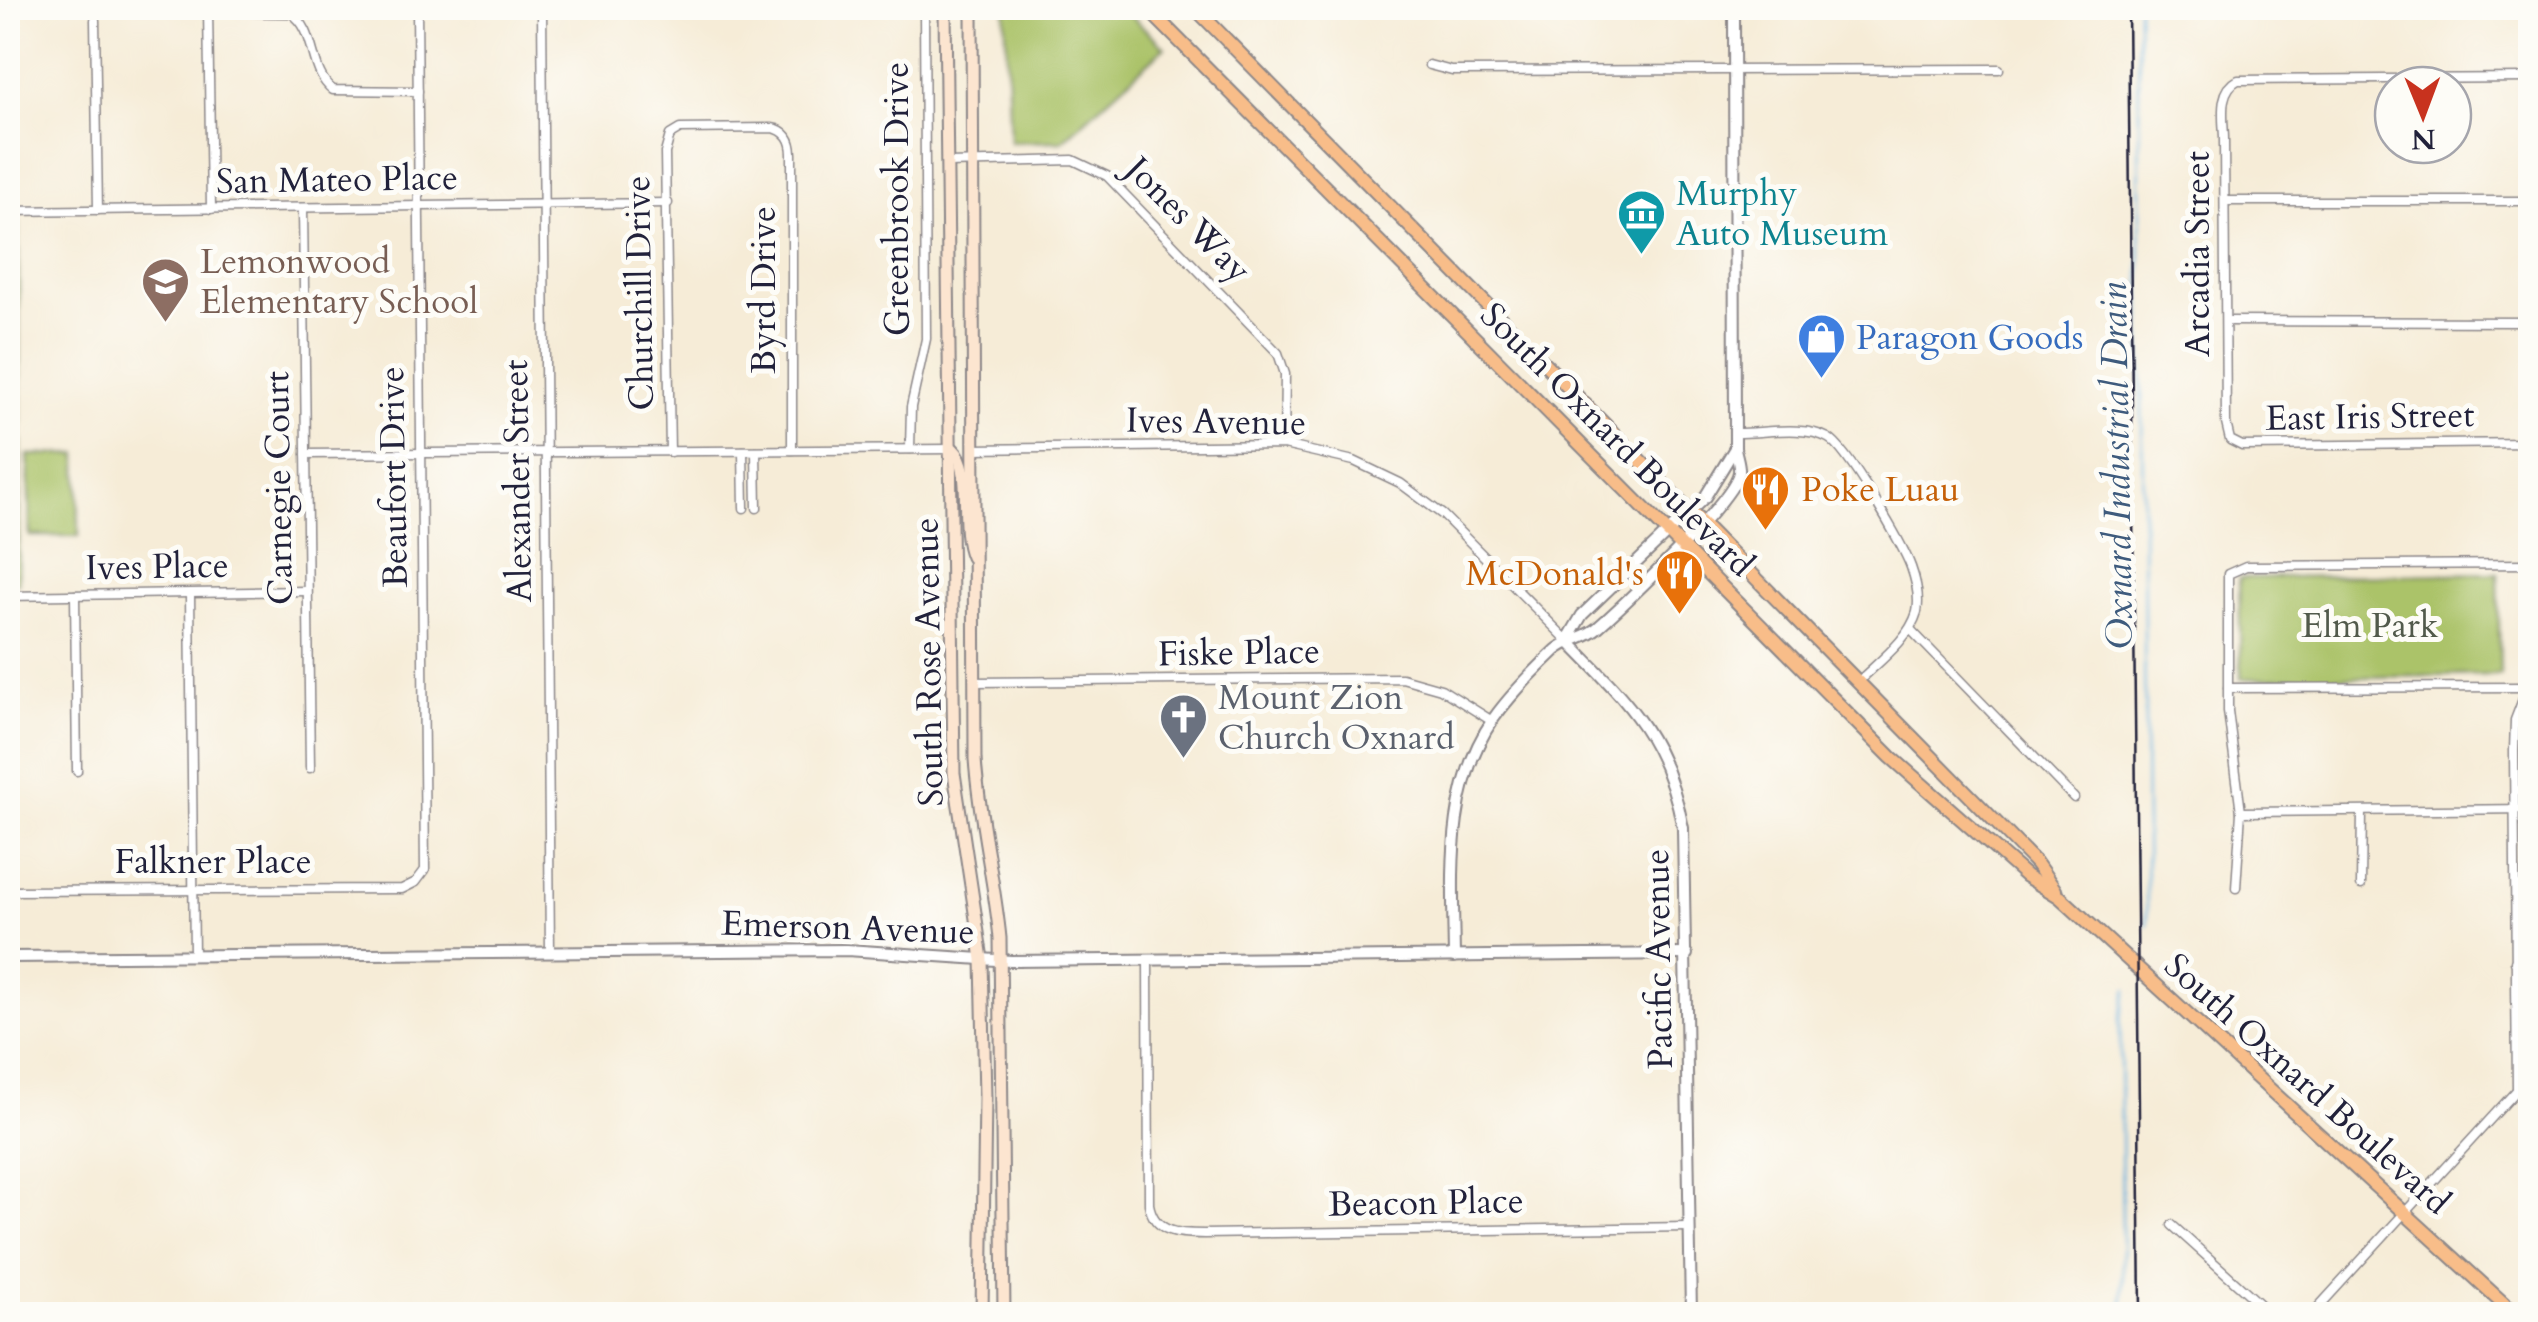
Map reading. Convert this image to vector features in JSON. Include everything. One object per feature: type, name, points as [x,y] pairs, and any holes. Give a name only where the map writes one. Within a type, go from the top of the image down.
[{"type":"main road","name":"South Rose Avenue","points":[[946,8],[955,789],[982,959],[982,1314]]},
{"type":"main road","name":"South Rose Avenue","points":[[972,8],[977,791],[996,894],[1000,960],[1004,1314]]},
{"type":"main road","name":"South Oxnard Boulevard","points":[[1147,8],[1905,770],[2026,876],[2060,897],[2515,1314]]},
{"type":"main road","name":"South Oxnard Boulevard","points":[[1195,8],[2036,863],[2060,897]]},
{"type":"main road","points":[[952,449],[964,465],[964,539],[976,566]]},
{"type":"street","name":"Beaufort Drive","points":[[416,882],[426,863],[417,8]]},
{"type":"street","name":"Alexander Street","points":[[542,8],[550,953]]},
{"type":"street","name":"Greenbrook Drive","points":[[910,449],[911,407],[926,340],[924,8]]},
{"type":"street","points":[[1568,640],[1594,631],[1702,522],[1732,488],[1739,471],[1734,8]]},
{"type":"street","points":[[211,209],[208,10],[291,13],[304,25],[322,79],[333,90],[418,91]]},
{"type":"street","points":[[95,20],[98,210]]},
{"type":"street","points":[[1429,65],[1452,72],[1999,69]]},
{"type":"street","name":"Arcadia Street","points":[[2226,423],[2224,96],[2229,85],[2238,80],[2530,78]]},
{"type":"street","name":"Churchill Drive","points":[[670,452],[664,152],[670,136],[686,129],[772,128],[784,132]]},
{"type":"street","name":"Byrd Drive","points":[[784,132],[792,147],[792,450]]},
{"type":"street","name":"Jones Way","points":[[948,162],[1073,160],[1107,176],[1278,353],[1285,374],[1284,445]]},
{"type":"street","points":[[2225,202],[2530,201]]},
{"type":"street","name":"San Mateo Place","points":[[8,211],[668,204]]},
{"type":"street","name":"Carnegie Court","points":[[303,208],[310,768]]},
{"type":"street","points":[[2226,321],[2530,322]]},
{"type":"street","name":"East Iris Street","points":[[2226,423],[2230,440],[2242,446],[2530,443]]},
{"type":"street","points":[[1737,434],[1811,433],[1834,442],[1858,475],[1911,567],[1918,607],[1910,629],[1858,682]]},
{"type":"street","name":"Ives Avenue","points":[[973,449],[1284,445],[1354,461],[1422,498],[1568,640]]},
{"type":"street","points":[[1454,957],[1454,829],[1467,772],[1492,721],[1526,679],[1568,640],[1582,615],[1712,488],[1736,448]]},
{"type":"street","points":[[306,454],[952,449]]},
{"type":"street","points":[[743,451],[744,508]]},
{"type":"street","points":[[756,451],[757,508]]},
{"type":"street","points":[[2236,888],[2241,812],[2230,728],[2228,574],[2246,566],[2530,564]]},
{"type":"street","name":"Ives Place","points":[[8,596],[308,592]]},
{"type":"street","points":[[190,594],[194,956]]},
{"type":"street","points":[[75,596],[78,771]]},
{"type":"street","points":[[1910,629],[2074,798]]},
{"type":"street","name":"Pacific Avenue","points":[[1568,640],[1639,716],[1671,779],[1686,850],[1691,1314]]},
{"type":"street","name":"Fiske Place","points":[[975,682],[1402,678],[1441,690],[1492,721]]},
{"type":"street","points":[[2228,688],[2529,685],[2515,720],[2517,1090],[2312,1314]]},
{"type":"street","points":[[2241,812],[2530,810]]},
{"type":"street","points":[[2361,885],[2362,812]]},
{"type":"street","name":"Falkner Place","points":[[8,891],[402,889],[416,882]]},
{"type":"street","name":"Emerson Avenue","points":[[8,957],[847,950],[1000,960],[1687,954]]},
{"type":"street","name":"Beacon Place","points":[[1148,960],[1149,1204],[1152,1217],[1164,1228],[1204,1234],[1690,1228]]},
{"type":"street","points":[[2515,962],[2530,962]]},
{"type":"street","points":[[2517,1090],[2530,1092]]},
{"type":"street","points":[[2517,1090],[2530,1102]]},
{"type":"street","points":[[2172,1225],[2272,1314]]},
{"type":"green space","points":[[1005,8],[1122,8],[1165,47],[1062,141],[1010,142]]},
{"type":"green space","points":[[8,222],[18,222],[18,583],[8,583]]},
{"type":"green space","points":[[78,454],[79,536],[30,536],[28,455]]},
{"type":"green space","name":"Elm Park","points":[[2498,573],[2500,675],[2241,679],[2239,578]]},
{"type":"waterway","name":"Oxnard Industrial Drain","points":[[2138,8],[2147,925]]},
{"type":"waterway","name":"Oxnard Industrial Drain","points":[[2123,1314],[2120,1020],[2127,990]]},
{"type":"railway","points":[[2128,8],[2141,1314]]},
{"type":"place","name":"Murphy Auto Museum","points":[[1641,256]]},
{"type":"place","name":"Lemonwood Elementary School","points":[[165,324]]},
{"type":"place","name":"Paragon Goods","points":[[1821,380]]},
{"type":"place","name":"Poke Luau","points":[[1766,532]]},
{"type":"place","name":"McDonald's","points":[[1679,616]]},
{"type":"place","name":"Mount Zion Church Oxnard","points":[[1183,760]]}]
